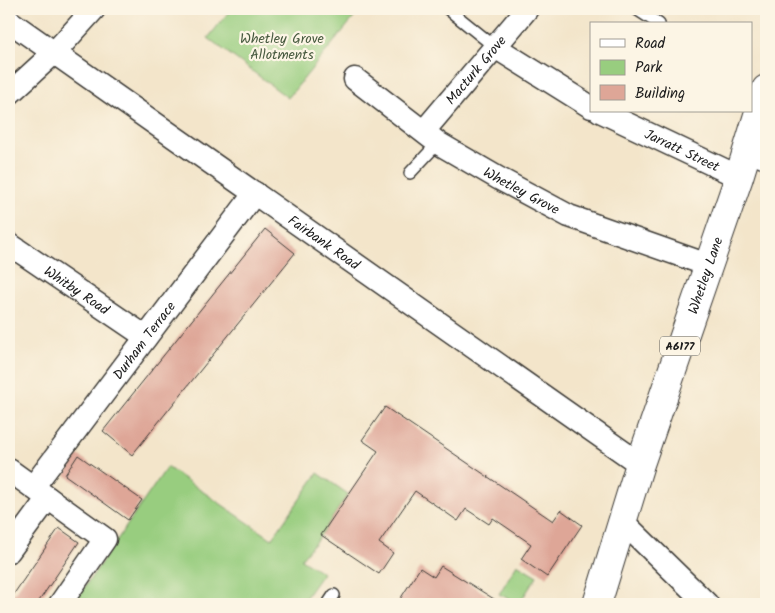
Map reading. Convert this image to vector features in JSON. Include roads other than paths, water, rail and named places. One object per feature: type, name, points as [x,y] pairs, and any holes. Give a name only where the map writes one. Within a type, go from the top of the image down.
[{"type":"main road","name":"Whetley Lane","points":[[596,604],[640,464],[738,177],[757,154],[764,87]]},
{"type":"street","points":[[9,94],[55,52],[94,9]]},
{"type":"street","name":"Macturk Grove","points":[[431,137],[495,46],[528,9]]},
{"type":"street","name":"Fairbank Road","points":[[9,21],[640,464]]},
{"type":"street","points":[[495,46],[590,106]]},
{"type":"street","name":"Whetley Grove","points":[[355,79],[431,137],[498,178],[569,216],[708,265]]},
{"type":"street","name":"Jarratt Street","points":[[602,112],[738,177]]},
{"type":"street","name":"Durham Terrace","points":[[9,551],[40,492],[146,337],[254,192]]},
{"type":"street","name":"Whitby Road","points":[[9,244],[146,337]]},
{"type":"street","points":[[9,470],[105,539],[60,604]]},
{"type":"street","points":[[623,522],[708,604]]},
{"type":"lane","points":[[448,9],[495,46]]},
{"type":"lane","points":[[636,9],[656,22]]},
{"type":"lane","points":[[410,173],[431,137]]},
{"type":"park label","name":"Whetley Grove Allotments","points":[[282,46]]}]
